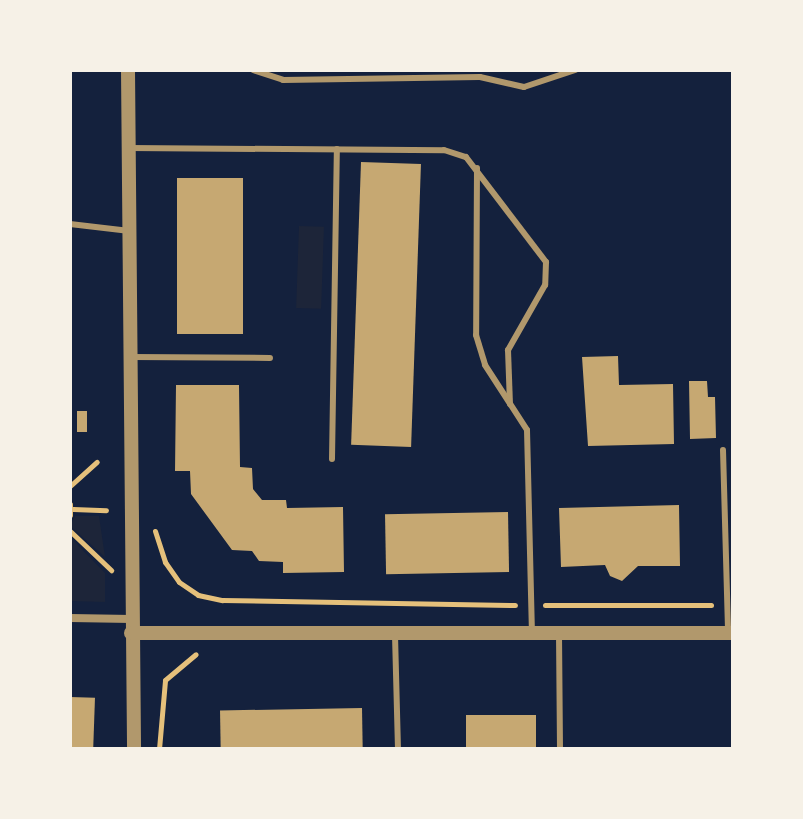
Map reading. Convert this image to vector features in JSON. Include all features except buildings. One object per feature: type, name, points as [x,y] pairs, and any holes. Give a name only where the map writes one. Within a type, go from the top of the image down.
[{"type":"street","points":[[128,70],[134,749]]},
{"type":"street","points":[[70,618],[132,626],[395,635],[730,633]]},
{"type":"lane","points":[[253,70],[283,80],[480,77],[524,87],[575,70]]},
{"type":"lane","points":[[129,148],[444,150],[477,166],[546,262],[545,285],[508,350],[510,404]]},
{"type":"lane","points":[[332,459],[337,149]]},
{"type":"lane","points":[[477,166],[476,335],[485,365],[527,430],[530,448],[532,634]]},
{"type":"lane","points":[[70,224],[130,231]]},
{"type":"lane","points":[[131,357],[270,358]]},
{"type":"lane","points":[[723,450],[730,633]]},
{"type":"lane","points":[[559,634],[560,749]]},
{"type":"lane","points":[[395,635],[398,749]]},
{"type":"path","points":[[70,486],[97,462]]},
{"type":"path","points":[[71,509],[106,510]]},
{"type":"path","points":[[70,531],[112,571]]},
{"type":"path","points":[[198,595],[249,604],[728,605]]},
{"type":"path","points":[[159,749],[165,680],[183,662],[205,653]]},
{"type":"shaded area","points":[[299,226],[324,227],[321,309],[296,308]]},
{"type":"shaded area","points":[[75,516],[99,516],[105,557],[70,526]]},
{"type":"shaded area","points":[[70,537],[105,573],[105,602],[70,601]]}]
